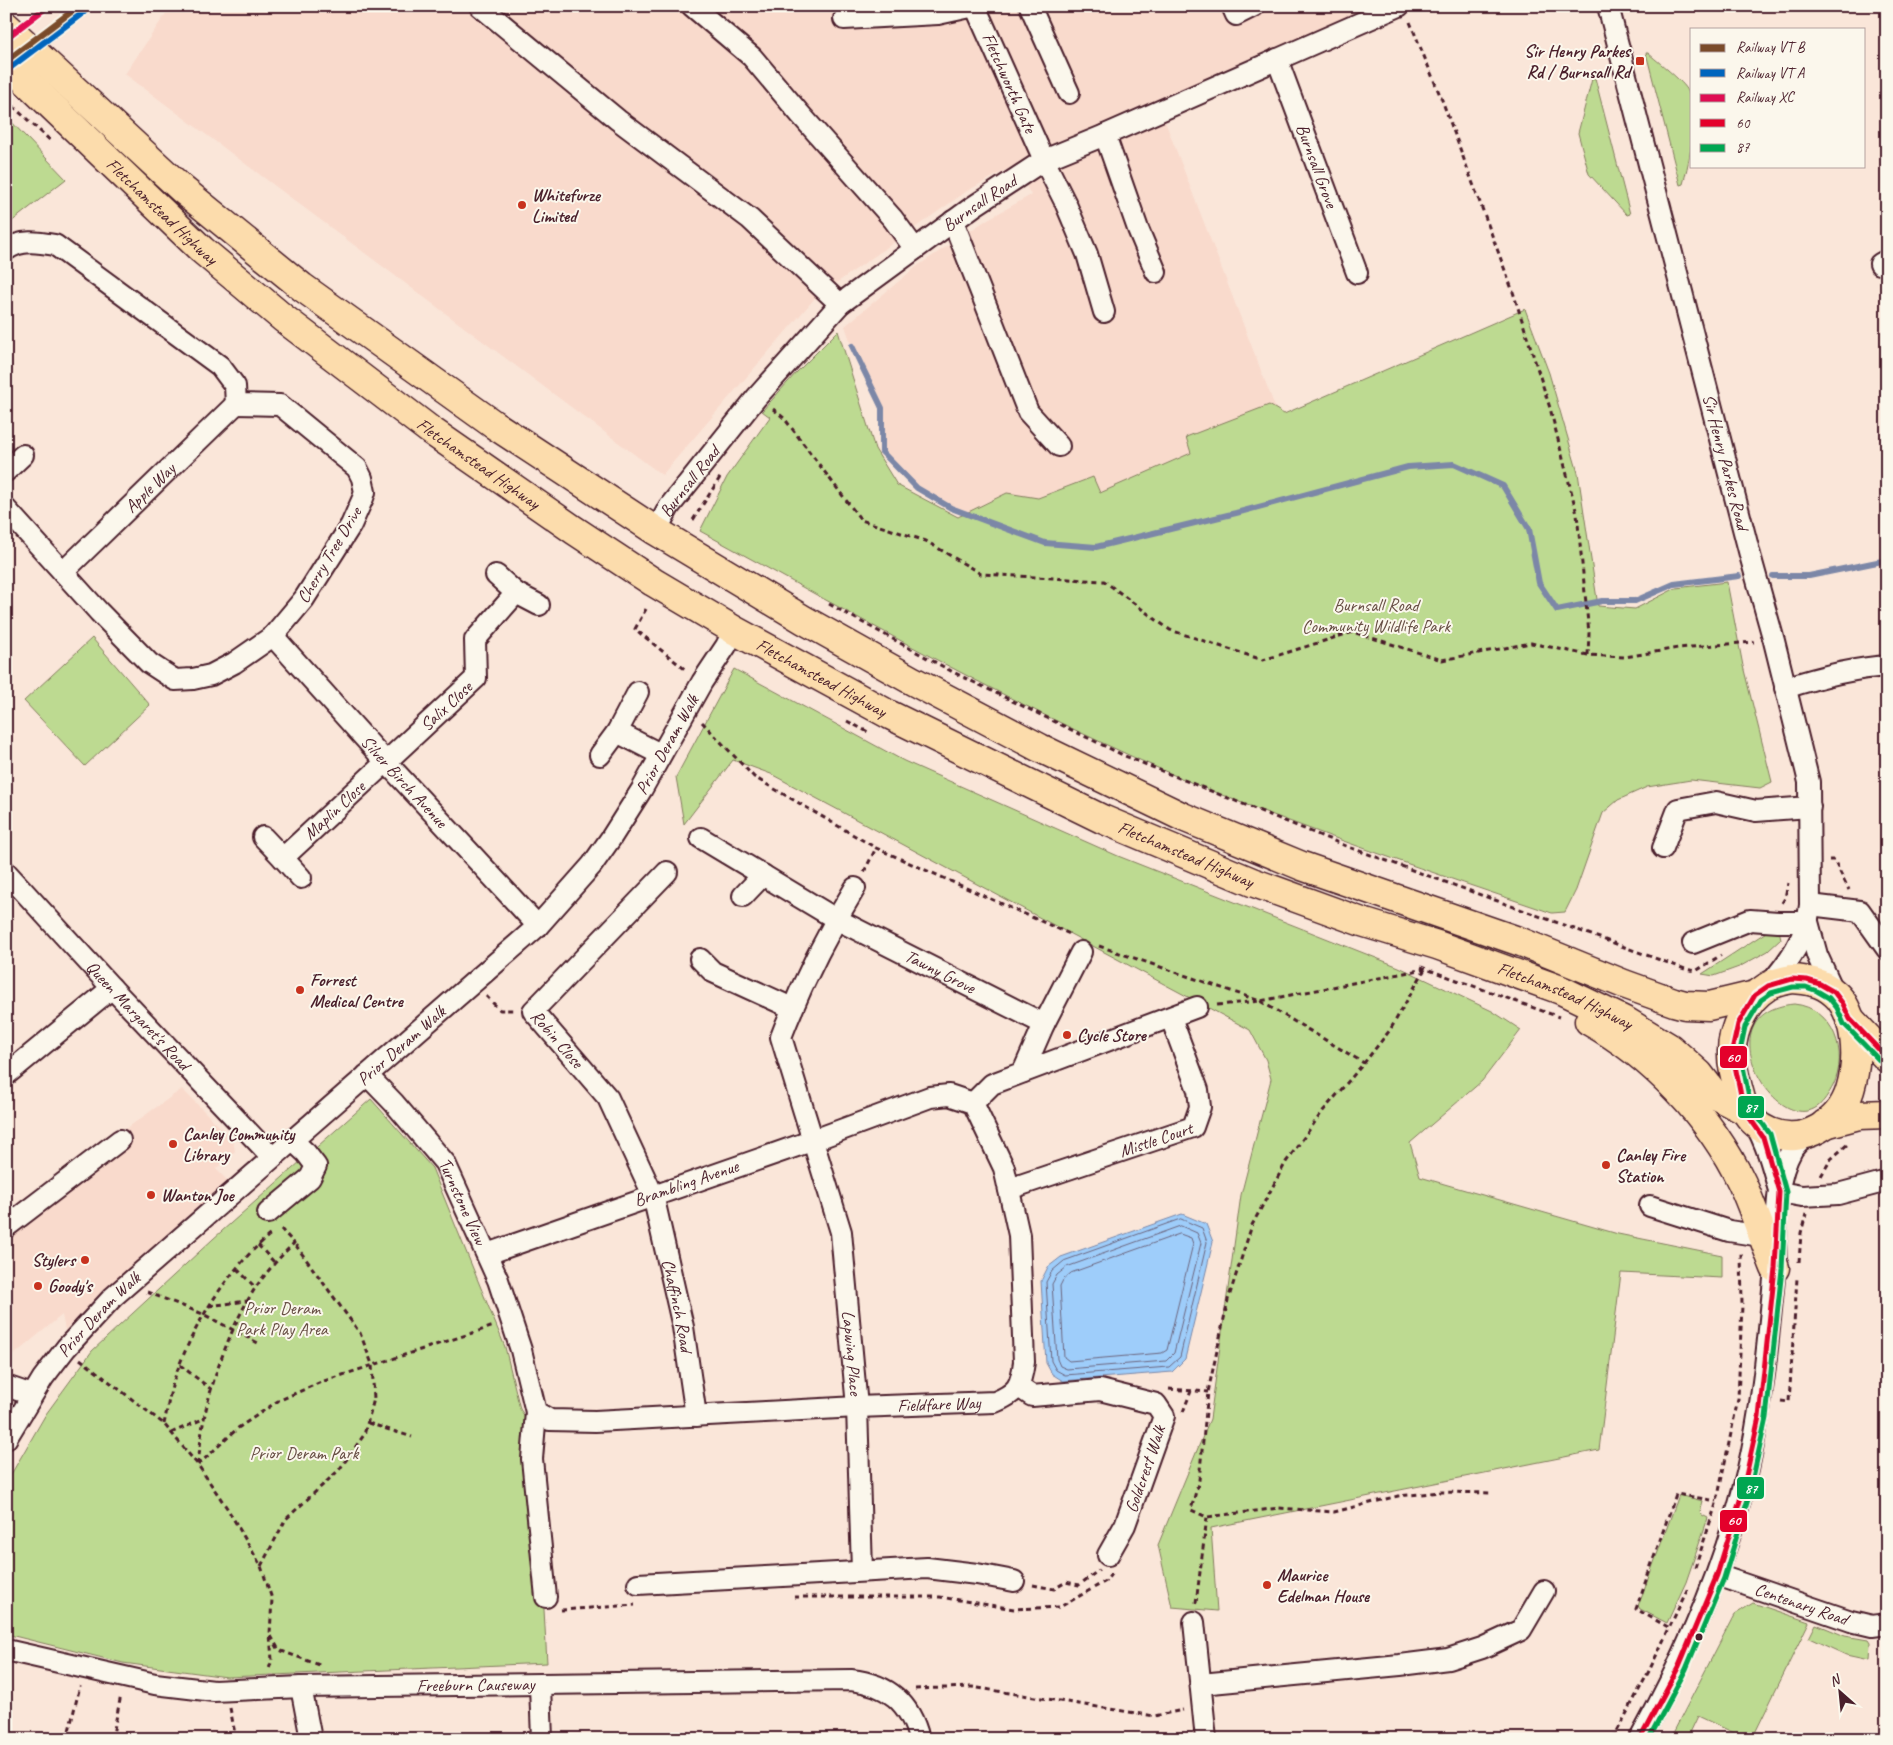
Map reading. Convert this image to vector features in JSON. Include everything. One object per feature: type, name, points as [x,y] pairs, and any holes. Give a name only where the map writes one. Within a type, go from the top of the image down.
[{"type":"highway","name":"Fletchamstead Highway","points":[[6,26],[58,92],[202,250],[291,324],[430,430],[653,582],[734,630],[890,715],[1102,820],[1252,882],[1362,922],[1437,945],[1562,990],[1627,1022],[1670,1048],[1699,1074],[1716,1095],[1749,1116]]},
{"type":"highway","name":"Fletchamstead Highway","points":[[6,62],[58,92],[302,287],[493,424],[656,531],[804,620],[913,681],[1040,748],[1183,817],[1302,866],[1520,942],[1624,984],[1685,1005],[1708,1006],[1762,990]]},
{"type":"highway","points":[[1456,953],[1542,995],[1611,1033],[1673,1085],[1704,1122],[1741,1182],[1760,1236],[1775,1268]]},
{"type":"highway","points":[[1815,1130],[1840,1109],[1849,1092],[1856,1062],[1855,1047],[1850,1019],[1843,1004],[1834,992],[1820,984],[1807,980],[1792,979],[1762,990],[1738,1024],[1732,1051],[1749,1116],[1766,1131],[1777,1136],[1815,1130],[1859,1115],[1887,1114]]},
{"type":"highway","points":[[1850,1019],[1887,1058]]},
{"type":"street","points":[[480,6],[618,120],[750,219],[840,304]]},
{"type":"street","points":[[692,6],[752,56],[800,114],[893,219],[915,249]]},
{"type":"street","points":[[844,19],[938,14],[975,6]]},
{"type":"street","name":"Fletchworth Gate","points":[[975,6],[1087,254],[1104,312]]},
{"type":"street","points":[[1030,6],[1069,93]]},
{"type":"street","points":[[1232,6],[1236,15],[1254,6]]},
{"type":"street","name":"Sir Henry Parkes Road","points":[[1608,6],[1802,750],[1809,782],[1809,913],[1816,956],[1834,992]]},
{"type":"street","name":"Burnsall Road","points":[[656,531],[669,507],[756,398],[840,304],[954,221],[1044,160],[1105,136],[1277,59],[1403,10]]},
{"type":"street","name":"Burnsall Grove","points":[[1277,59],[1357,273]]},
{"type":"street","points":[[1105,136],[1138,229],[1156,272]]},
{"type":"street","points":[[954,221],[1028,412],[1059,446]]},
{"type":"street","points":[[6,250],[12,246],[32,241],[55,245],[220,366],[235,386],[236,404]]},
{"type":"street","name":"Apple Way","points":[[63,572],[236,404]]},
{"type":"street","name":"Cherry Tree Drive","points":[[6,509],[99,612],[149,663],[175,680],[211,675],[234,663],[273,636],[304,599],[351,525],[364,492],[362,478],[357,468],[280,405],[236,404]]},
{"type":"street","points":[[6,472],[23,455]]},
{"type":"street","points":[[496,575],[516,593],[539,605]]},
{"type":"street","name":"Salix Close","points":[[386,762],[476,678],[475,640],[516,593]]},
{"type":"street","name":"Prior Deram Walk","points":[[6,1439],[32,1395],[66,1348],[126,1284],[538,926],[592,865],[611,838],[642,789],[660,754],[734,630]]},
{"type":"street","name":"Silver Birch Avenue","points":[[273,636],[386,762],[538,926]]},
{"type":"street","points":[[1786,688],[1802,682],[1865,667],[1887,666]]},
{"type":"street","points":[[600,755],[618,732],[638,692]]},
{"type":"street","points":[[618,732],[660,754]]},
{"type":"street","name":"Maplin Close","points":[[282,858],[386,762]]},
{"type":"street","points":[[1663,848],[1678,809],[1716,802],[1756,811],[1810,807]]},
{"type":"street","points":[[263,837],[301,878]]},
{"type":"street","name":"Tawny Grove","points":[[701,838],[836,919],[1044,1024]]},
{"type":"street","name":"Queen Margaret's Road","points":[[6,872],[112,988],[272,1157]]},
{"type":"street","points":[[743,896],[763,875]]},
{"type":"street","name":"Robin Close","points":[[652,1195],[608,1098],[534,1011],[662,882]]},
{"type":"street","points":[[814,1140],[781,1037],[792,1008],[836,919],[855,888]]},
{"type":"street","points":[[1693,943],[1750,920],[1778,922],[1809,913],[1860,911],[1887,949]]},
{"type":"street","name":"Sir Henry Parkes Road","points":[[1762,990],[1784,967],[1795,950],[1809,913]]},
{"type":"street","points":[[1023,1072],[1044,1024],[1084,945]]},
{"type":"street","points":[[700,959],[714,972],[792,1008]]},
{"type":"street","points":[[6,1075],[112,988]]},
{"type":"street","points":[[1019,1386],[1024,1362],[1019,1235],[1004,1168],[973,1103],[992,1084],[1197,1007]]},
{"type":"street","name":"Mistle Court","points":[[1009,1189],[1193,1126],[1200,1107],[1198,1090],[1171,1018]]},
{"type":"street","name":"Turnstone View","points":[[367,1075],[446,1163],[498,1280],[521,1350],[536,1412]]},
{"type":"street","name":"Brambling Avenue","points":[[487,1254],[814,1140],[930,1097],[949,1095],[973,1103]]},
{"type":"street","points":[[1749,1116],[1763,1137],[1779,1192]]},
{"type":"street","points":[[1650,1206],[1729,1231],[1760,1236],[1779,1192],[1785,1163],[1793,1148],[1815,1130]]},
{"type":"street","points":[[6,1226],[120,1140]]},
{"type":"street","points":[[268,1213],[310,1178],[316,1166],[292,1140]]},
{"type":"street","name":"Lapwing Place","points":[[814,1140],[841,1232],[857,1407],[862,1571]]},
{"type":"street","points":[[1779,1192],[1802,1196],[1838,1194],[1887,1181]]},
{"type":"street","name":"Chaffinch Road","points":[[652,1195],[683,1327],[696,1416]]},
{"type":"street","points":[[1640,1739],[1679,1666],[1717,1575],[1742,1494],[1757,1426],[1775,1268]]},
{"type":"street","points":[[6,1386],[32,1395]]},
{"type":"street","name":"Fieldfare Way","points":[[536,1412],[550,1420],[595,1421],[857,1407],[995,1402],[1008,1397],[1019,1386]]},
{"type":"street","name":"Goldcrest Walk","points":[[1019,1386],[1032,1396],[1100,1390],[1156,1404],[1164,1416],[1125,1525],[1108,1555]]},
{"type":"street","points":[[536,1412],[532,1459],[546,1597]]},
{"type":"street","points":[[638,1584],[926,1568],[977,1574],[1014,1581]]},
{"type":"street","name":"Centenary Road","points":[[1717,1575],[1851,1621],[1872,1626],[1887,1624]]},
{"type":"street","points":[[1201,1684],[1448,1659],[1482,1648],[1521,1630],[1544,1591]]},
{"type":"street","points":[[1194,1622],[1206,1739]]},
{"type":"street","name":"Freeburn Causeway","points":[[6,1650],[156,1684],[214,1691],[851,1680],[871,1684],[885,1690],[903,1704],[913,1721],[919,1739]]},
{"type":"street","points":[[540,1685],[542,1739]]},
{"type":"street","points":[[301,1688],[311,1739]]},
{"type":"path","points":[[1403,10],[1442,100],[1514,292],[1550,408],[1577,514],[1589,633],[1588,655]]},
{"type":"path","points":[[6,100],[22,115]]},
{"type":"path","points":[[771,408],[784,418],[817,459],[861,520],[926,541],[981,574],[1104,581],[1170,630],[1264,660],[1353,632],[1442,660],[1531,643],[1588,655],[1625,657],[1678,648],[1774,640]]},
{"type":"path","points":[[823,601],[953,672],[1125,756],[1346,846],[1685,969],[1696,971],[1727,951]]},
{"type":"path","points":[[646,609],[635,629],[702,682]]},
{"type":"path","points":[[688,707],[754,777],[876,848],[1084,945],[1260,1001],[1364,1063]]},
{"type":"path","points":[[855,888],[876,848]]},
{"type":"path","points":[[1810,861],[1834,860],[1860,911]]},
{"type":"path","points":[[1197,1007],[1260,1001],[1425,969],[1390,1030],[1323,1111],[1286,1162],[1252,1225],[1228,1300],[1208,1392],[1199,1480],[1191,1510],[1206,1517],[1279,1508],[1334,1512],[1398,1496],[1442,1492],[1491,1493]]},
{"type":"path","points":[[473,984],[500,1010],[534,1011]]},
{"type":"path","points":[[1789,1402],[1801,1233],[1811,1196],[1831,1158],[1848,1144],[1855,1142]]},
{"type":"path","points":[[164,1424],[173,1383],[203,1314],[258,1244],[279,1227],[294,1243],[360,1333],[372,1364],[374,1399],[364,1435],[339,1470],[286,1519],[261,1566]]},
{"type":"path","points":[[1693,1574],[1717,1501],[1738,1399],[1742,1304],[1760,1236]]},
{"type":"path","points":[[198,1465],[204,1418],[233,1330],[247,1301],[274,1262],[294,1243]]},
{"type":"path","points":[[258,1244],[274,1262]]},
{"type":"path","points":[[237,1269],[256,1288]]},
{"type":"path","points":[[126,1284],[203,1314],[258,1343]]},
{"type":"path","points":[[209,1306],[247,1301]]},
{"type":"path","points":[[198,1465],[238,1428],[278,1401],[321,1382],[372,1364],[511,1320]]},
{"type":"path","points":[[66,1348],[164,1424],[198,1465],[227,1508],[261,1566],[272,1599],[270,1634],[272,1660]]},
{"type":"path","points":[[180,1364],[212,1390]]},
{"type":"path","points":[[1191,1391],[1208,1392]]},
{"type":"path","points":[[171,1433],[204,1418]]},
{"type":"path","points":[[368,1423],[412,1437]]},
{"type":"path","points":[[1668,1627],[1636,1609],[1676,1494],[1717,1501]]},
{"type":"path","points":[[1194,1622],[1206,1517]]},
{"type":"path","points":[[1014,1581],[1054,1589],[1066,1582],[1079,1585],[1097,1573],[1108,1555]]},
{"type":"path","points":[[1613,1739],[1649,1671],[1690,1583]]},
{"type":"path","points":[[270,1634],[279,1650],[328,1669]]},
{"type":"path","points":[[67,1739],[84,1668]]},
{"type":"path","points":[[112,1739],[125,1677]]},
{"type":"path","points":[[885,1690],[972,1688],[1154,1716],[1204,1706]]},
{"type":"path","points":[[226,1691],[236,1739]]},
{"type":"shaded area","points":[[171,6],[1399,6],[1161,111],[1277,412],[1186,437],[1191,453],[1100,493],[1093,477],[1038,498],[1007,493],[965,513],[951,508],[917,488],[882,452],[882,408],[852,346],[845,326],[916,267],[988,219],[1031,195],[1015,165],[967,191],[815,298],[662,475],[125,74]]},
{"type":"shaded area","points":[[182,1089],[233,1140],[235,1151],[216,1169],[228,1181],[120,1276],[65,1330],[62,1315],[6,1359],[6,1214]]},
{"type":"green space","points":[[1646,53],[1686,87],[1690,98],[1690,155],[1683,184],[1680,185]]},
{"type":"green space","points":[[1595,78],[1630,214],[1627,215],[1589,174],[1578,133],[1592,79]]},
{"type":"green space","points":[[6,116],[66,179],[6,226]]},
{"type":"green space","name":"Burnsall Road Community Wildlife Park","points":[[1525,309],[1549,373],[1578,473],[1598,606],[1635,609],[1676,588],[1727,582],[1743,666],[1772,782],[1760,788],[1691,780],[1647,787],[1618,800],[1603,813],[1576,890],[1565,912],[1552,913],[1376,853],[1245,804],[1138,759],[948,666],[700,531],[727,477],[770,417],[762,411],[796,373],[838,331],[875,449],[897,485],[958,517],[1007,493],[1038,498],[1093,477],[1100,493],[1191,453],[1186,437],[1269,405],[1284,414]]},
{"type":"green space","points":[[92,638],[150,705],[85,766],[24,701]]},
{"type":"green space","points":[[734,669],[904,761],[1118,856],[1399,967],[1492,1011],[1521,1030],[1482,1081],[1410,1143],[1420,1177],[1618,1234],[1722,1255],[1722,1278],[1621,1273],[1599,1450],[1211,1528],[1217,1611],[1172,1607],[1158,1545],[1210,1419],[1241,1195],[1271,1079],[1266,1060],[1250,1030],[771,774],[733,760],[684,824],[676,777]]},
{"type":"green space","points":[[1774,927],[1779,930],[1781,939],[1768,951],[1739,967],[1714,976],[1702,974]]},
{"type":"green space","points":[[1794,1004],[1808,1007],[1828,1023],[1835,1034],[1839,1060],[1838,1073],[1833,1086],[1824,1100],[1817,1107],[1800,1111],[1782,1104],[1767,1089],[1755,1069],[1750,1048],[1753,1028],[1767,1012]]},
{"type":"green space","name":"Prior Deram Park","points":[[371,1099],[432,1168],[505,1347],[520,1409],[534,1431],[547,1663],[227,1677],[123,1663],[6,1634],[6,1483],[46,1414],[92,1351],[213,1239]]},
{"type":"green space","points":[[1679,1495],[1703,1501],[1700,1512],[1708,1518],[1686,1582],[1667,1623],[1640,1609],[1638,1606]]},
{"type":"green space","points":[[1753,1603],[1809,1622],[1752,1739],[1747,1739],[1698,1716],[1687,1739],[1670,1739],[1734,1615]]},
{"type":"green space","points":[[1816,1624],[1845,1636],[1868,1640],[1870,1643],[1869,1660],[1846,1655],[1809,1638]]},
{"type":"water","points":[[1182,1214],[1206,1224],[1213,1242],[1185,1359],[1172,1372],[1063,1381],[1052,1374],[1046,1363],[1041,1281],[1048,1267],[1061,1257]]},
{"type":"waterway","points":[[852,346],[882,408],[882,452],[917,488],[951,508],[1045,543],[1096,547],[1236,513],[1408,467],[1454,464],[1503,486],[1529,529],[1539,583],[1557,610],[1602,601],[1635,601],[1674,584],[1739,576]]},
{"type":"waterway","points":[[1773,576],[1809,576],[1887,560]]},
{"type":"transit line","points":[[6,61],[79,6]]},
{"type":"transit line","points":[[11,67],[84,12]]},
{"type":"transit line","name":"60","points":[[1640,1739],[1679,1666],[1717,1575],[1742,1494],[1759,1417],[1775,1268],[1779,1192],[1763,1137],[1744,1110],[1732,1051],[1738,1024],[1755,995],[1768,986],[1792,979],[1807,980],[1820,984],[1834,992],[1843,1004],[1850,1019],[1887,1058]]},
{"type":"transit line","name":"87","points":[[1649,1739],[1686,1669],[1724,1578],[1749,1496],[1766,1418],[1782,1269],[1786,1192],[1770,1134],[1751,1107],[1740,1051],[1745,1027],[1761,1000],[1771,993],[1793,987],[1806,987],[1829,998],[1837,1008],[1844,1024],[1882,1063]]},
{"type":"rail line","name":"XC","points":[[6,38],[48,6]]},
{"type":"place","name":"Sir Henry Parkes Rd / Burnsall Rd","points":[[1640,61]]},
{"type":"place","name":"Whitefurze Limited","points":[[522,205]]},
{"type":"place","name":"Forrest Medical Centre","points":[[300,990]]},
{"type":"place","name":"Cycle Store","points":[[1067,1035]]},
{"type":"place","name":"Canley Community Library","points":[[173,1144]]},
{"type":"place","name":"Canley Fire Station","points":[[1606,1165]]},
{"type":"place","name":"Wanton Joe","points":[[151,1195]]},
{"type":"place","name":"Stylers","points":[[85,1260]]},
{"type":"place","name":"Goody's","points":[[38,1286]]},
{"type":"place","name":"Maurice Edelman House","points":[[1267,1585]]},
{"type":"park label","name":"Prior Deram Park Play Area","points":[[282,1318]]}]
